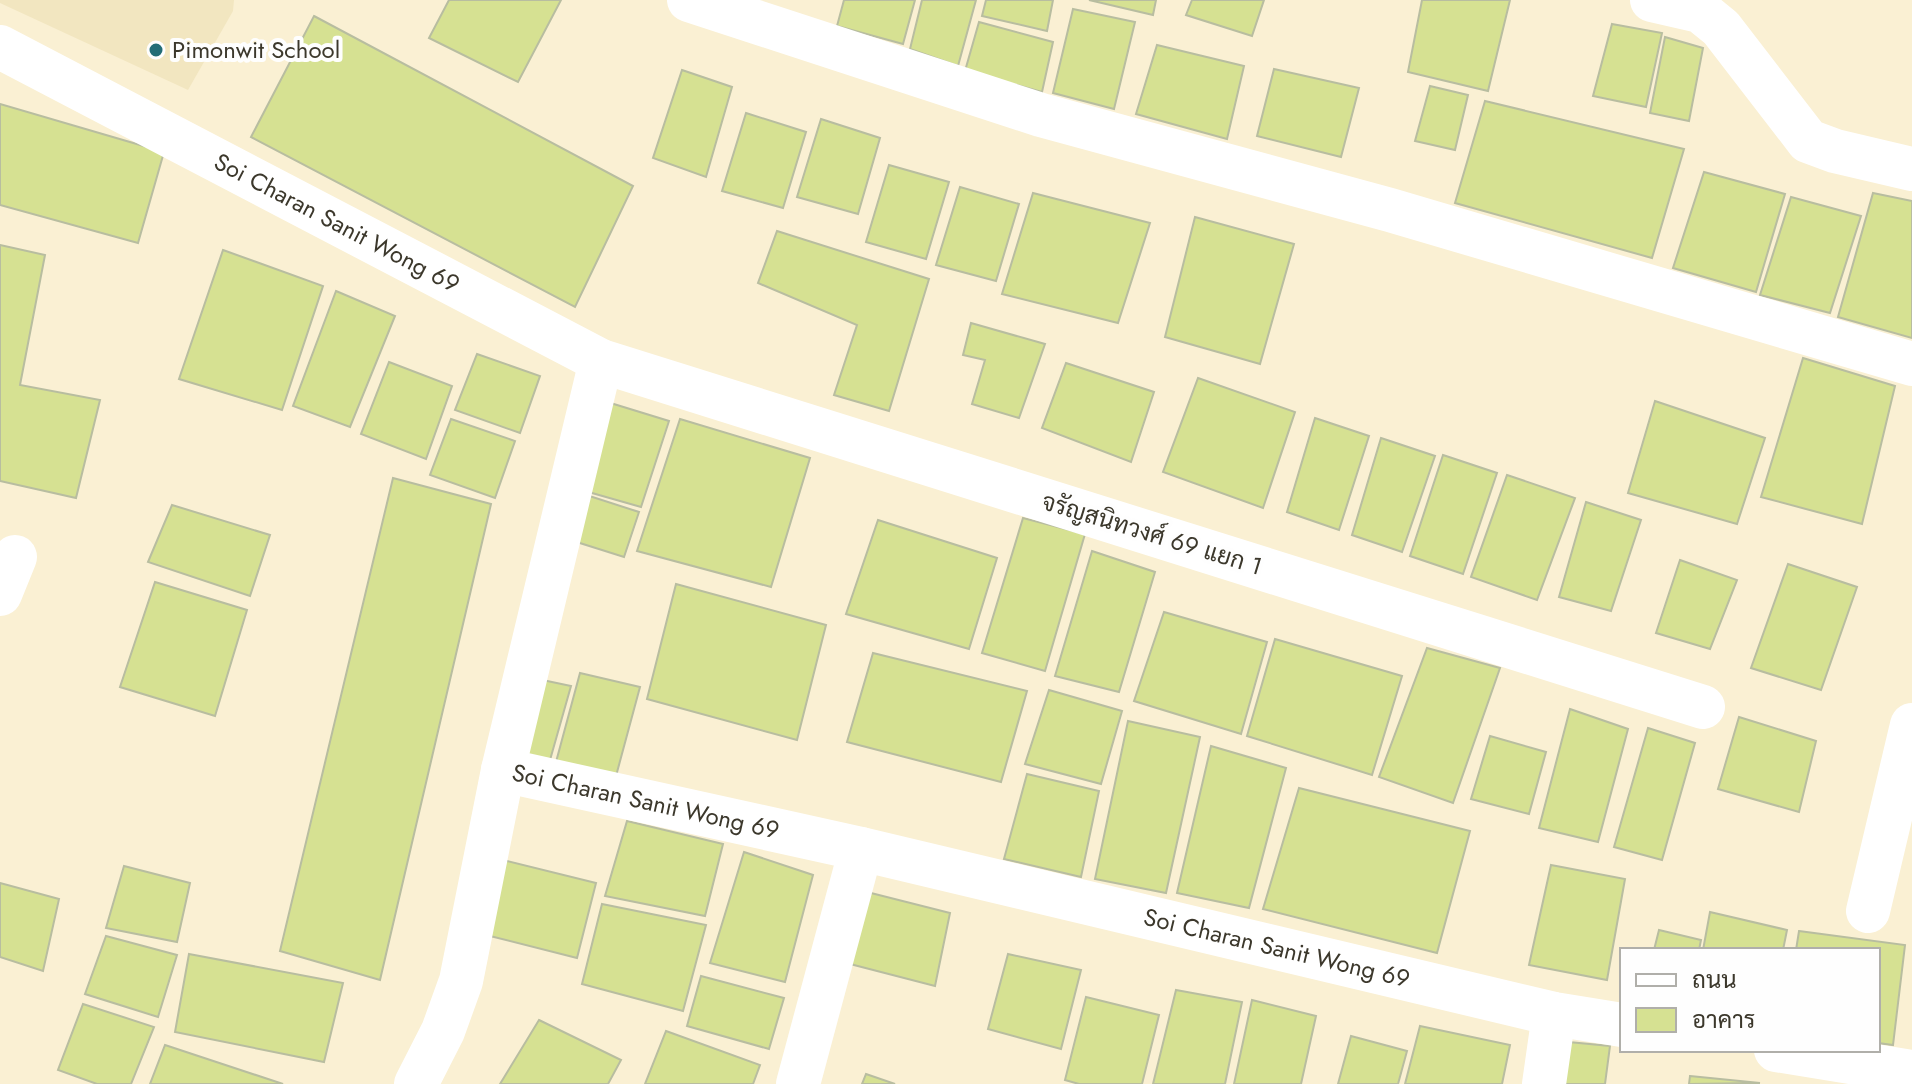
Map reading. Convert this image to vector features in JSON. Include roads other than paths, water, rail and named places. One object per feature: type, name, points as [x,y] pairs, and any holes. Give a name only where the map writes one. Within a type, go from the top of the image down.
[{"type":"street","points":[[689,0],[1041,115],[1390,210],[1912,364]]},
{"type":"street","points":[[1652,0],[1700,11],[1721,28],[1808,141],[1835,151],[1912,169]]},
{"type":"street","name":"Soi Charan Sanit Wong 69","points":[[0,47],[601,361],[503,770],[861,849],[1554,1014],[1620,1025]]},
{"type":"street","name":"จรัญสนิทวงศ์ 69 แยก 1","points":[[601,361],[1703,707]]},
{"type":"street","points":[[1868,911],[1912,725]]},
{"type":"street","points":[[416,1084],[443,1031],[461,981],[503,770]]},
{"type":"street","points":[[798,1084],[861,849]]},
{"type":"street","points":[[1544,1084],[1554,1014]]},
{"type":"street","points":[[1788,1052],[1912,1072]]},
{"type":"place","name":"Pimonwit School","points":[[156,50]]}]
